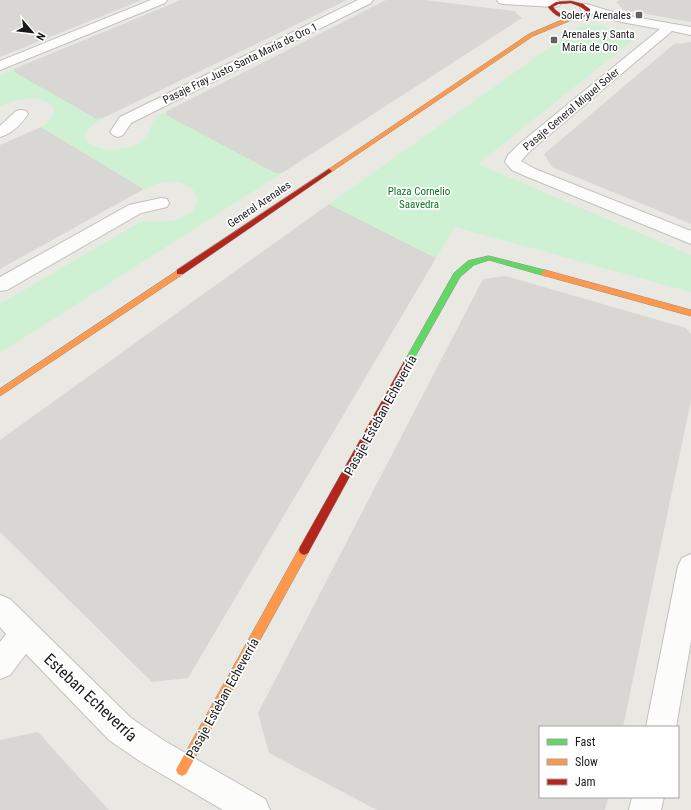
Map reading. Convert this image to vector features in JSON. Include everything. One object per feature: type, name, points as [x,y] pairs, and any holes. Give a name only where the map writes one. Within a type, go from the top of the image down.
[{"type":"street","points":[[0,66],[161,0]]},
{"type":"street","name":"Pasaje Fray Justo Santa María de Oro 1","points":[[118,132],[125,120],[367,0]]},
{"type":"street","points":[[503,0],[558,6],[577,3],[587,5],[621,18]]},
{"type":"street","name":"General Arenales","points":[[0,393],[531,35],[586,14],[588,10],[587,5]]},
{"type":"street","points":[[558,6],[561,16],[573,18],[596,16],[621,18],[691,31]]},
{"type":"street","name":"General Arenales","points":[[531,35],[558,6]]},
{"type":"street","name":"Pasaje General Miguel Soler","points":[[670,27],[524,148],[514,158],[513,162],[524,170],[691,238]]},
{"type":"street","points":[[0,132],[5,130],[20,114]]},
{"type":"street","points":[[0,285],[134,209],[161,203]]},
{"type":"street","name":"Pasaje Esteban Echeverría","points":[[182,770],[457,276],[467,264],[477,260],[489,258],[512,263],[691,313]]},
{"type":"street","points":[[661,726],[691,566]]},
{"type":"street","name":"Esteban Echeverría","points":[[0,608],[120,729],[152,752],[254,810]]},
{"type":"street","points":[[0,665],[24,633]]},
{"type":"street","points":[[645,810],[648,798]]},
{"type":"shaded area","points":[[0,0],[142,0],[0,57]]},
{"type":"shaded area","points":[[181,0],[347,0],[103,118],[96,119],[13,72],[14,69]]},
{"type":"shaded area","points":[[386,0],[425,0],[514,11],[522,18],[282,173],[275,173],[165,115],[167,111]]},
{"type":"shaded area","points":[[620,0],[691,0],[691,22],[624,10],[616,2]]},
{"type":"shaded area","points":[[691,42],[691,224],[552,167],[544,154],[674,44]]},
{"type":"shaded area","points":[[41,127],[144,189],[0,269],[0,145]]},
{"type":"shaded area","points":[[329,204],[436,258],[188,678],[152,682],[0,532],[0,440]]},
{"type":"shaded area","points":[[505,276],[686,328],[691,334],[691,400],[623,726],[539,726],[539,798],[608,798],[605,810],[377,810],[269,753],[258,713],[483,279]]},
{"type":"shaded area","points":[[38,732],[109,810],[0,810],[0,740]]},
{"type":"green space","name":"Plaza Cornelio Saavedra","points":[[595,25],[628,31],[637,37],[478,164],[691,255],[691,292],[455,227],[436,258],[329,204],[580,26]]},
{"type":"green space","points":[[14,69],[14,72],[96,119],[103,118],[89,128],[85,138],[90,144],[97,148],[115,150],[133,146],[148,135],[156,117],[167,111],[166,115],[275,173],[282,173],[0,353],[0,304],[140,222],[175,220],[187,215],[194,209],[197,203],[193,190],[186,185],[176,182],[164,182],[144,189],[41,127],[50,120],[55,109],[44,100],[29,98],[21,99],[0,106],[0,75]]},
{"type":"traffic: fast","points":[[408,362],[457,275],[471,263],[489,258],[545,273]]},
{"type":"traffic: slow","points":[[329,171],[531,35],[572,18]]},
{"type":"traffic: slow","points":[[0,393],[180,272]]},
{"type":"traffic: slow","points":[[545,273],[691,313]]},
{"type":"traffic: slow","points":[[182,770],[304,550]]},
{"type":"traffic: jam","points":[[571,2],[581,5],[588,10],[588,12],[579,17],[568,18],[558,15],[550,7],[558,3],[571,2]]},
{"type":"traffic: jam","points":[[180,272],[329,171]]},
{"type":"traffic: jam","points":[[304,550],[408,362]]},
{"type":"place","name":"Soler y Arenales","points":[[639,15]]},
{"type":"place","name":"Arenales y Santa María de Oro","points":[[554,40]]}]
